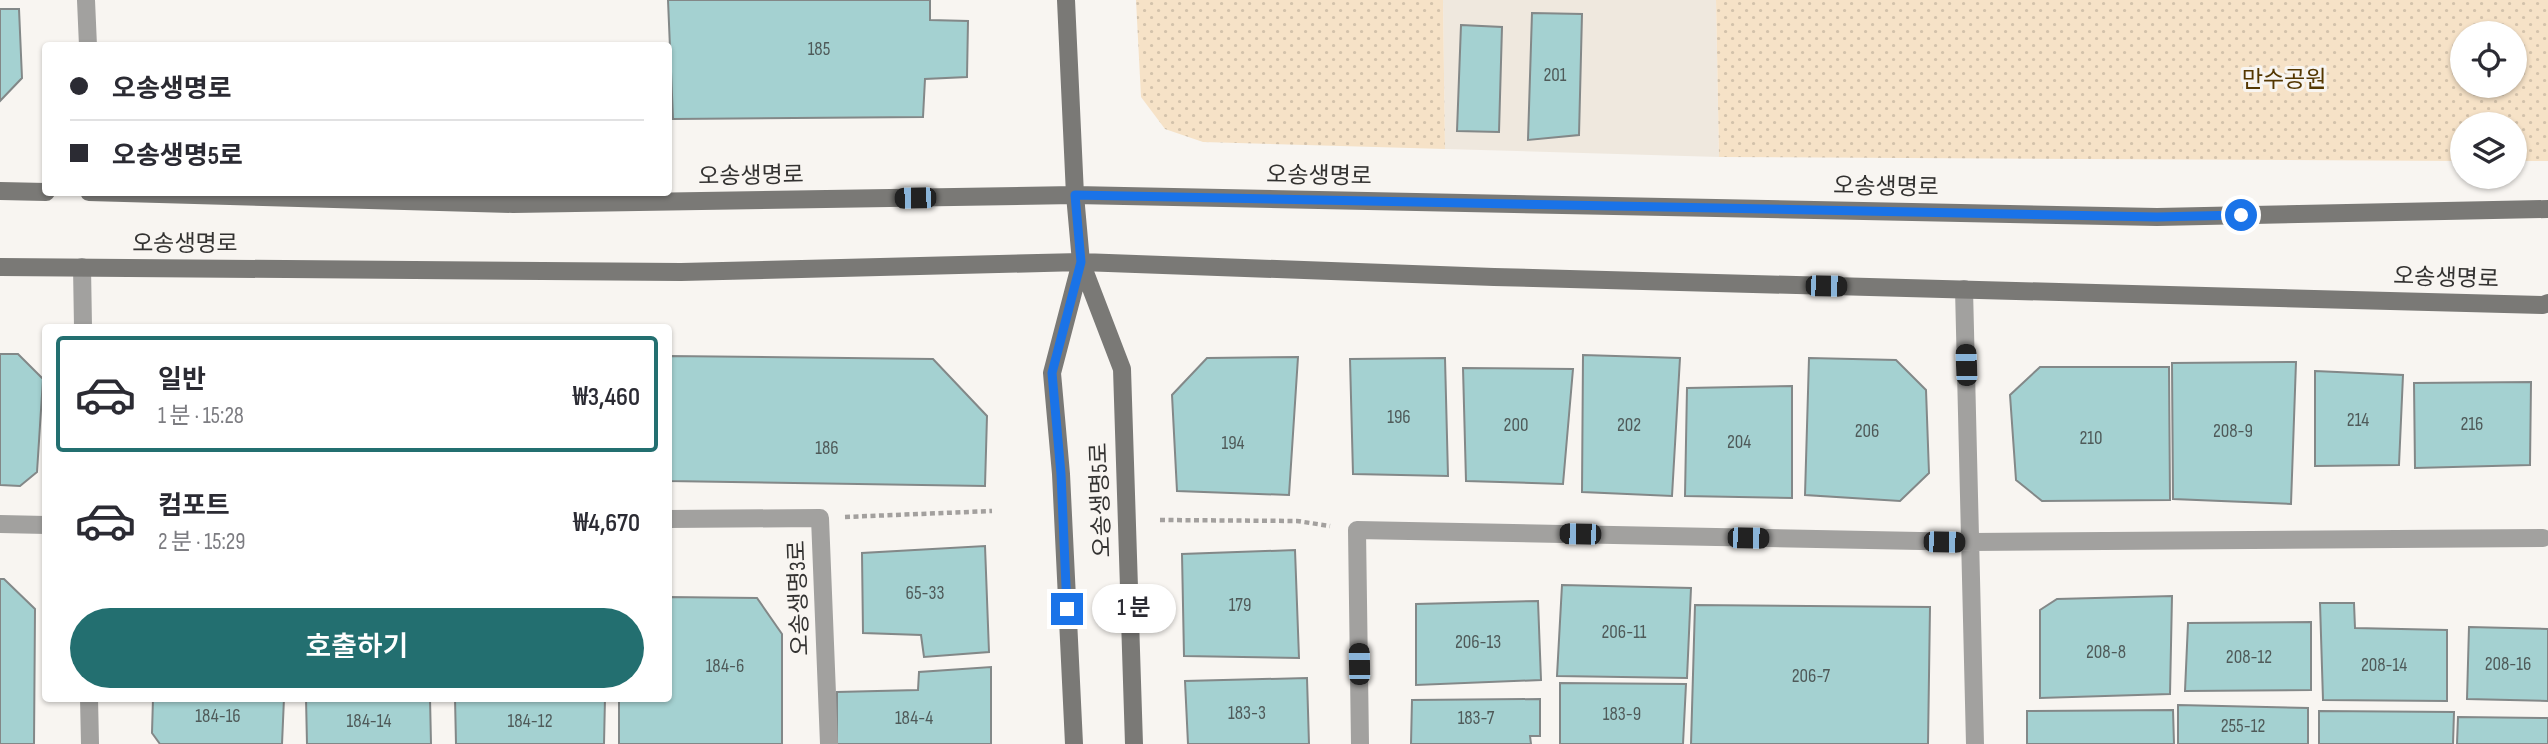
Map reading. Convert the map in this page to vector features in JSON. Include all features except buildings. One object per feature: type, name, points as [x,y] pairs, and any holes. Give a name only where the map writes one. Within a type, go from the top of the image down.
[{"type":"street","points":[[86,0],[88,42]]},
{"type":"street","name":"오송생명5로","points":[[1066,0],[1075,195],[1081,262],[1122,369],[1134,744]]},
{"type":"street","points":[[0,191],[42,192]]},
{"type":"street","name":"오송생명로","points":[[230,196],[513,204],[1075,195],[2157,217],[2548,209]]},
{"type":"street","name":"오송생명5로","points":[[1074,744],[1061,474],[1052,373],[1081,262]]},
{"type":"street","name":"오송생명로","points":[[0,267],[681,272],[1081,262],[1494,277],[2543,305],[2548,303]]},
{"type":"street","points":[[82,267],[83,324]]},
{"type":"street","points":[[1964,289],[1975,744]]},
{"type":"street","name":"오송생명3로","points":[[672,519],[820,518],[829,744]]},
{"type":"street","points":[[0,524],[42,525]]},
{"type":"street","points":[[1360,744],[1357,530],[1972,542],[2546,538]]},
{"type":"street","points":[[89,702],[90,744]]},
{"type":"path","points":[[820,518],[992,510]]},
{"type":"path","points":[[1160,520],[1297,521],[1357,530]]},
{"type":"shaded area","points":[[1443,0],[1716,0],[1719,157],[1445,149]]},
{"type":"green space","points":[[1136,0],[1443,0],[1445,149],[1203,142],[1165,129],[1141,97]]},
{"type":"green space","name":"만수공원","points":[[1716,0],[2548,0],[2548,161],[2527,161],[2527,112],[2450,112],[2450,161],[1719,157]]},
{"type":"route","points":[[1067,609],[1061,474],[1052,373],[1081,262],[1075,195],[2157,217],[2241,215]]}]
